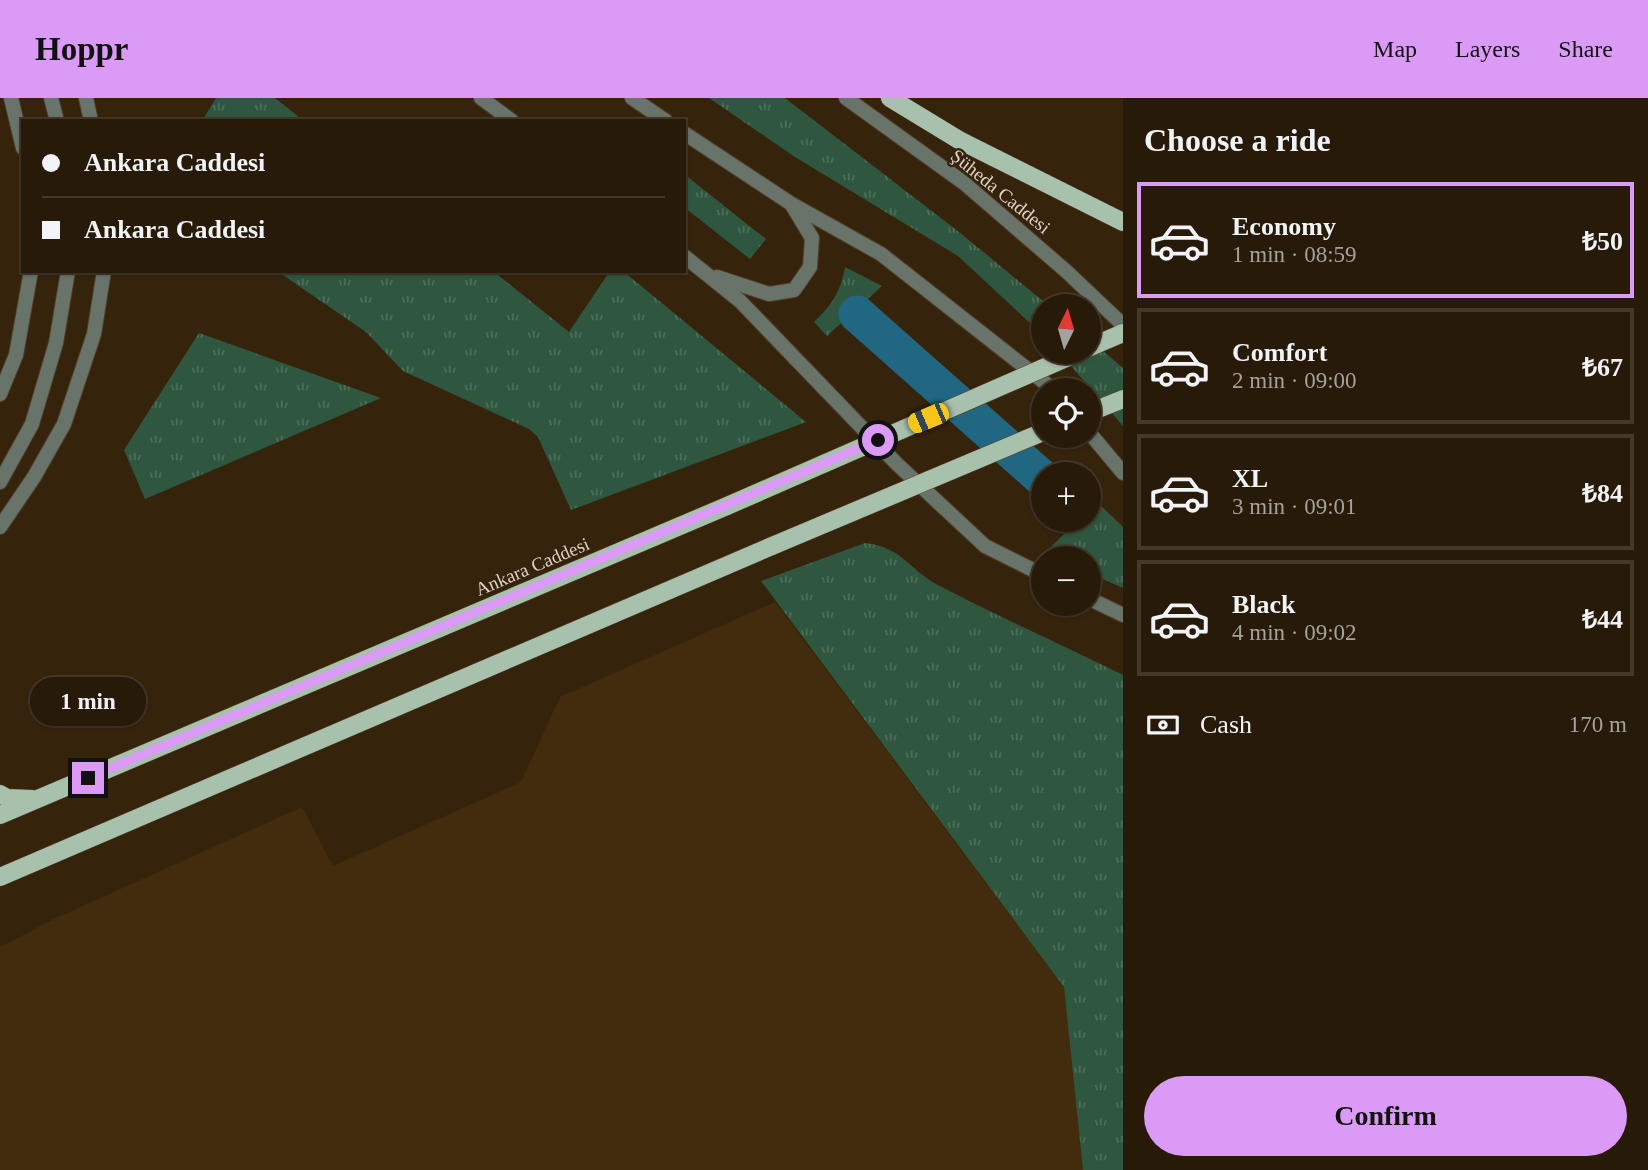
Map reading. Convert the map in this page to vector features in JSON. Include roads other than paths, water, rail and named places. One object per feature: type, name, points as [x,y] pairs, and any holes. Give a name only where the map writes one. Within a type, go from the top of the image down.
[{"type":"main road","points":[[890,98],[959,140],[1123,222]]},
{"type":"main road","points":[[1101,342],[1123,333]]},
{"type":"main road","name":"Ankara Caddesi","points":[[0,815],[727,506],[1052,364]]},
{"type":"main road","points":[[1101,408],[1123,399]]},
{"type":"main road","points":[[0,877],[1031,437]]},
{"type":"main road","points":[[0,794],[7,798],[39,800]]},
{"type":"street","points":[[10,98],[21,140]]},
{"type":"street","points":[[51,98],[56,119]]},
{"type":"street","points":[[86,98],[91,119]]},
{"type":"street","points":[[481,98],[509,119]]},
{"type":"street","points":[[632,98],[663,119]]},
{"type":"street","name":"Şüheda Caddesi","points":[[846,98],[964,183],[1066,271],[1123,325]]},
{"type":"street","points":[[686,134],[790,203],[881,254],[1039,378]]},
{"type":"street","points":[[706,273],[769,295],[794,290],[810,267],[812,238],[790,203]]},
{"type":"street","points":[[686,258],[740,301],[896,463],[985,546],[1031,569]]},
{"type":"street","points":[[0,394],[16,355],[31,273]]},
{"type":"street","points":[[0,482],[32,425],[56,343],[68,273]]},
{"type":"street","points":[[0,527],[34,477],[64,424],[94,334],[104,273]]},
{"type":"street","points":[[1101,447],[1123,473]]},
{"type":"street","points":[[1101,604],[1123,615]]},
{"type":"waterway","points":[[857,314],[1031,468]]}]
